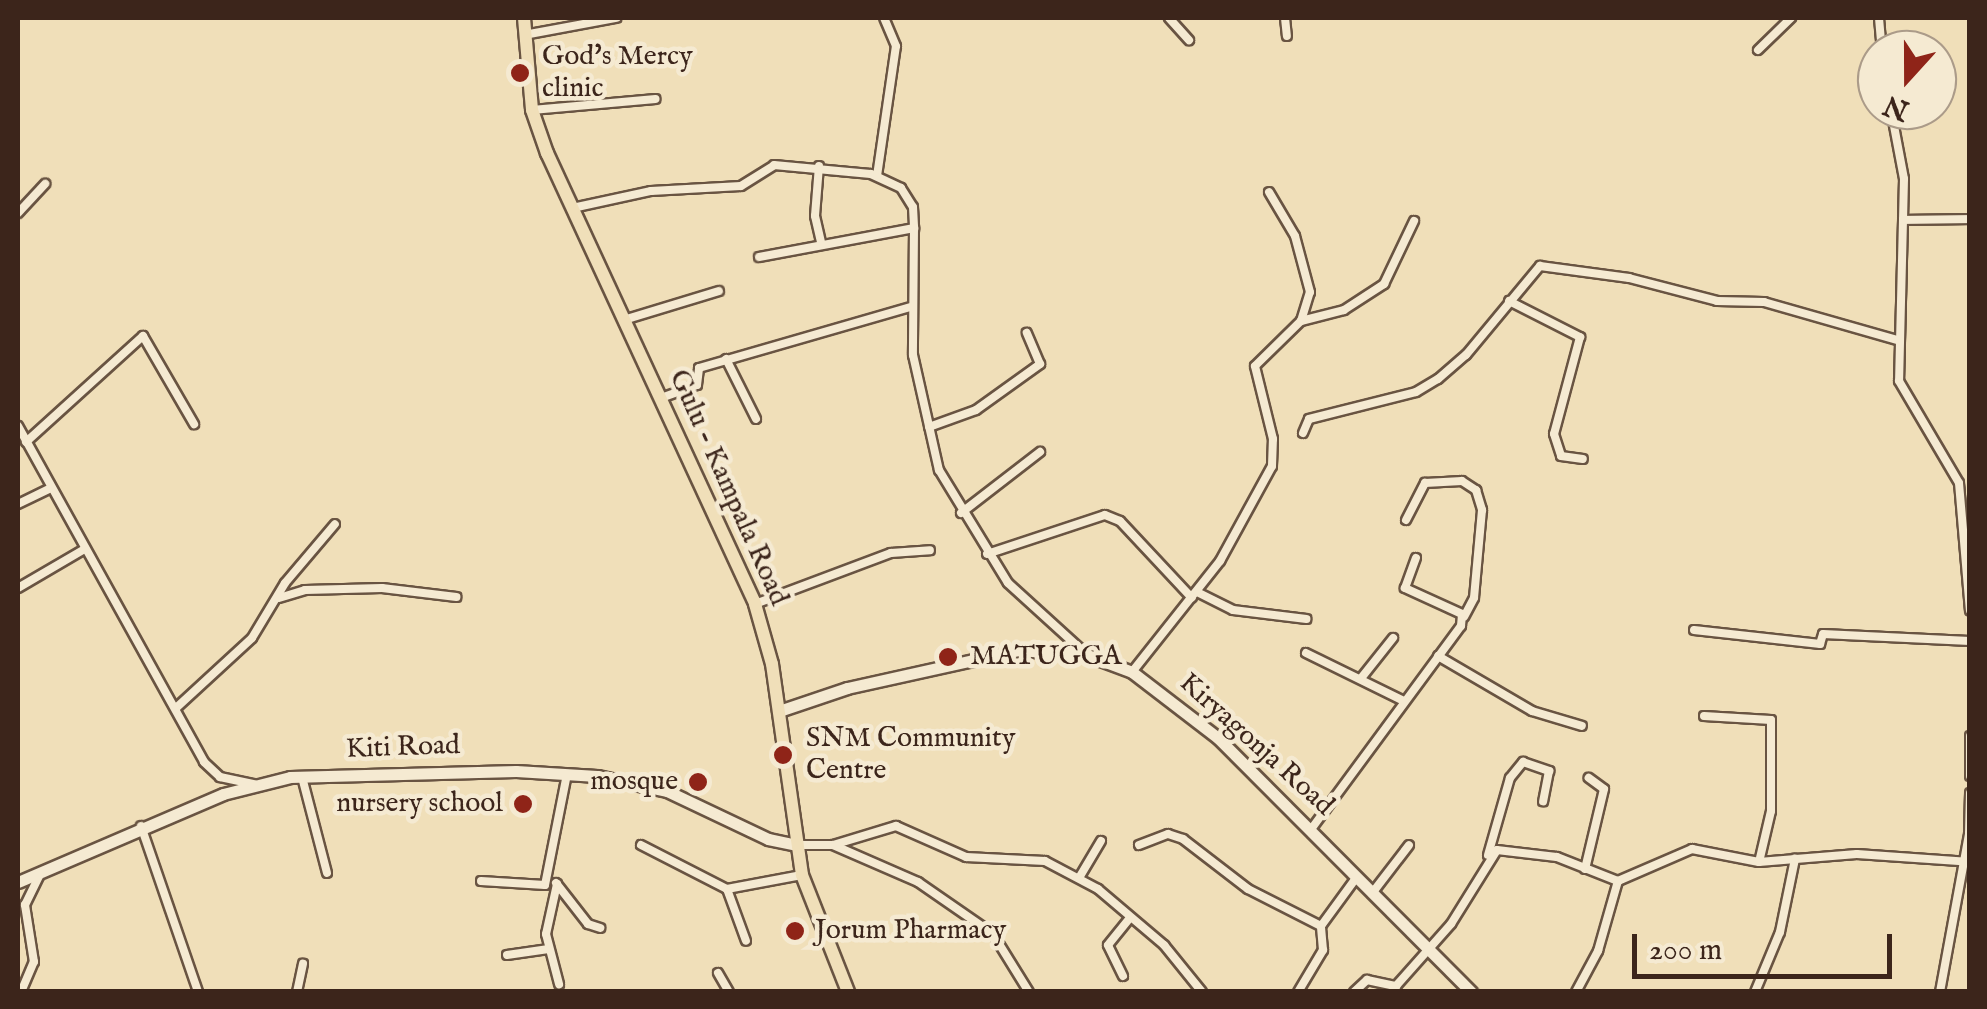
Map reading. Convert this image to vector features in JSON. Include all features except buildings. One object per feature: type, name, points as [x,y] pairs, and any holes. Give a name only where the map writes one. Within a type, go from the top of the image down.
[{"type":"main road","name":"Gulu - Kampala Road","points":[[524,18],[532,110],[755,604],[779,710],[802,875],[848,992]]},
{"type":"street","points":[[524,34],[616,18]]},
{"type":"street","points":[[877,176],[896,46],[884,18]]},
{"type":"street","points":[[1169,18],[1189,40]]},
{"type":"street","points":[[1285,18],[1287,36]]},
{"type":"street","points":[[1758,50],[1792,18]]},
{"type":"street","points":[[532,110],[656,100]]},
{"type":"street","points":[[1895,130],[1904,179],[1897,340],[1900,382],[1959,483],[1970,611]]},
{"type":"street","points":[[577,207],[651,190],[741,186],[768,166],[818,166],[877,176],[909,196],[914,228],[910,307],[928,427],[961,513],[1008,583],[1087,656]]},
{"type":"street","points":[[818,166],[815,216],[821,244]]},
{"type":"street","points":[[18,214],[45,184]]},
{"type":"street","points":[[1268,192],[1307,268],[1310,292],[1302,322]]},
{"type":"street","points":[[1903,220],[1970,219]]},
{"type":"street","points":[[1132,672],[1195,595],[1272,466],[1273,438],[1254,366],[1302,322],[1344,310],[1384,284],[1414,220]]},
{"type":"street","points":[[759,257],[914,228]]},
{"type":"street","points":[[1303,432],[1309,419],[1416,392],[1438,379],[1466,355],[1509,301],[1546,266],[1574,275],[1629,278],[1717,302],[1764,302],[1897,340]]},
{"type":"street","points":[[628,319],[719,291]]},
{"type":"street","points":[[1509,301],[1580,337],[1554,434],[1561,456],[1583,459]]},
{"type":"street","points":[[661,398],[690,390],[699,368],[726,358],[910,307]]},
{"type":"street","points":[[928,427],[976,410],[1040,364],[1027,333]]},
{"type":"street","points":[[26,442],[143,336],[194,424]]},
{"type":"street","points":[[726,358],[756,419]]},
{"type":"street","points":[[18,426],[210,770],[254,784]]},
{"type":"street","points":[[961,513],[1040,452]]},
{"type":"street","points":[[1312,828],[1462,622],[1474,598],[1482,510],[1476,490],[1462,481],[1425,483],[1406,520]]},
{"type":"street","points":[[18,504],[51,488]]},
{"type":"street","points":[[987,554],[1106,515],[1120,521],[1195,595],[1233,610],[1306,618]]},
{"type":"street","points":[[176,708],[252,638],[336,524]]},
{"type":"street","points":[[18,588],[84,550]]},
{"type":"street","points":[[755,604],[891,553],[930,550]]},
{"type":"street","points":[[1416,558],[1406,588],[1410,594],[1462,614],[1462,622]]},
{"type":"street","points":[[279,598],[306,590],[382,588],[456,598]]},
{"type":"street","points":[[1694,630],[1820,644],[1823,634],[1970,641]]},
{"type":"street","points":[[1362,677],[1394,638]]},
{"type":"street","name":"Kiryagonja Road","points":[[779,710],[847,688],[1018,650],[1087,656],[1132,672],[1204,725],[1312,828],[1356,878],[1471,992]]},
{"type":"street","points":[[1306,652],[1402,700]]},
{"type":"street","points":[[1438,656],[1532,710],[1582,726]]},
{"type":"street","points":[[1704,716],[1771,720],[1771,811],[1759,862]]},
{"type":"street","points":[[1970,736],[1970,776]]},
{"type":"street","points":[[1354,992],[1367,980],[1396,986],[1471,894],[1488,856],[1510,778],[1523,762],[1549,771],[1543,801]]},
{"type":"street","points":[[481,881],[544,885],[550,875],[568,774]]},
{"type":"street","name":"Kiti Road","points":[[18,882],[141,826],[254,784],[302,776],[568,774],[667,791],[768,839],[797,844]]},
{"type":"street","points":[[302,776],[327,873]]},
{"type":"street","points":[[1585,869],[1604,789],[1589,778]]},
{"type":"street","points":[[1940,992],[1967,861],[1970,793]]},
{"type":"street","points":[[141,826],[198,992]]},
{"type":"street","points":[[797,844],[834,845],[896,826],[966,857],[1045,861],[1079,878],[1130,918],[1202,992]]},
{"type":"street","points":[[1139,845],[1168,834],[1183,839],[1248,889],[1321,926]]},
{"type":"street","points":[[1079,878],[1101,840]]},
{"type":"street","points":[[641,845],[726,889],[802,875]]},
{"type":"street","points":[[834,845],[918,882],[980,924],[1029,992]]},
{"type":"street","points":[[1373,892],[1409,845]]},
{"type":"street","points":[[1488,856],[1523,850],[1618,881],[1692,849],[1759,862],[1857,854],[1967,861]]},
{"type":"street","points":[[1755,992],[1780,932],[1795,859]]},
{"type":"street","points":[[21,992],[34,962],[24,904],[42,870]]},
{"type":"street","points":[[550,875],[588,924],[600,928]]},
{"type":"street","points":[[1298,992],[1323,950],[1321,926],[1356,878]]},
{"type":"street","points":[[1576,992],[1598,951],[1618,881]]},
{"type":"street","points":[[557,884],[548,949],[559,984]]},
{"type":"street","points":[[726,889],[746,941]]},
{"type":"street","points":[[1123,976],[1108,945],[1130,918]]},
{"type":"street","points":[[506,955],[538,956],[548,949]]},
{"type":"street","points":[[297,992],[303,964]]},
{"type":"street","points":[[718,973],[728,992]]},
{"type":"place","name":"God's Mercy clinic","points":[[520,73]]},
{"type":"place","name":"MATUGGA","points":[[948,657]]},
{"type":"place","name":"SNM Community Centre","points":[[783,755]]},
{"type":"place","name":"mosque","points":[[698,782]]},
{"type":"place","name":"nursery school","points":[[523,804]]},
{"type":"place","name":"Jorum Pharmacy","points":[[795,931]]}]
